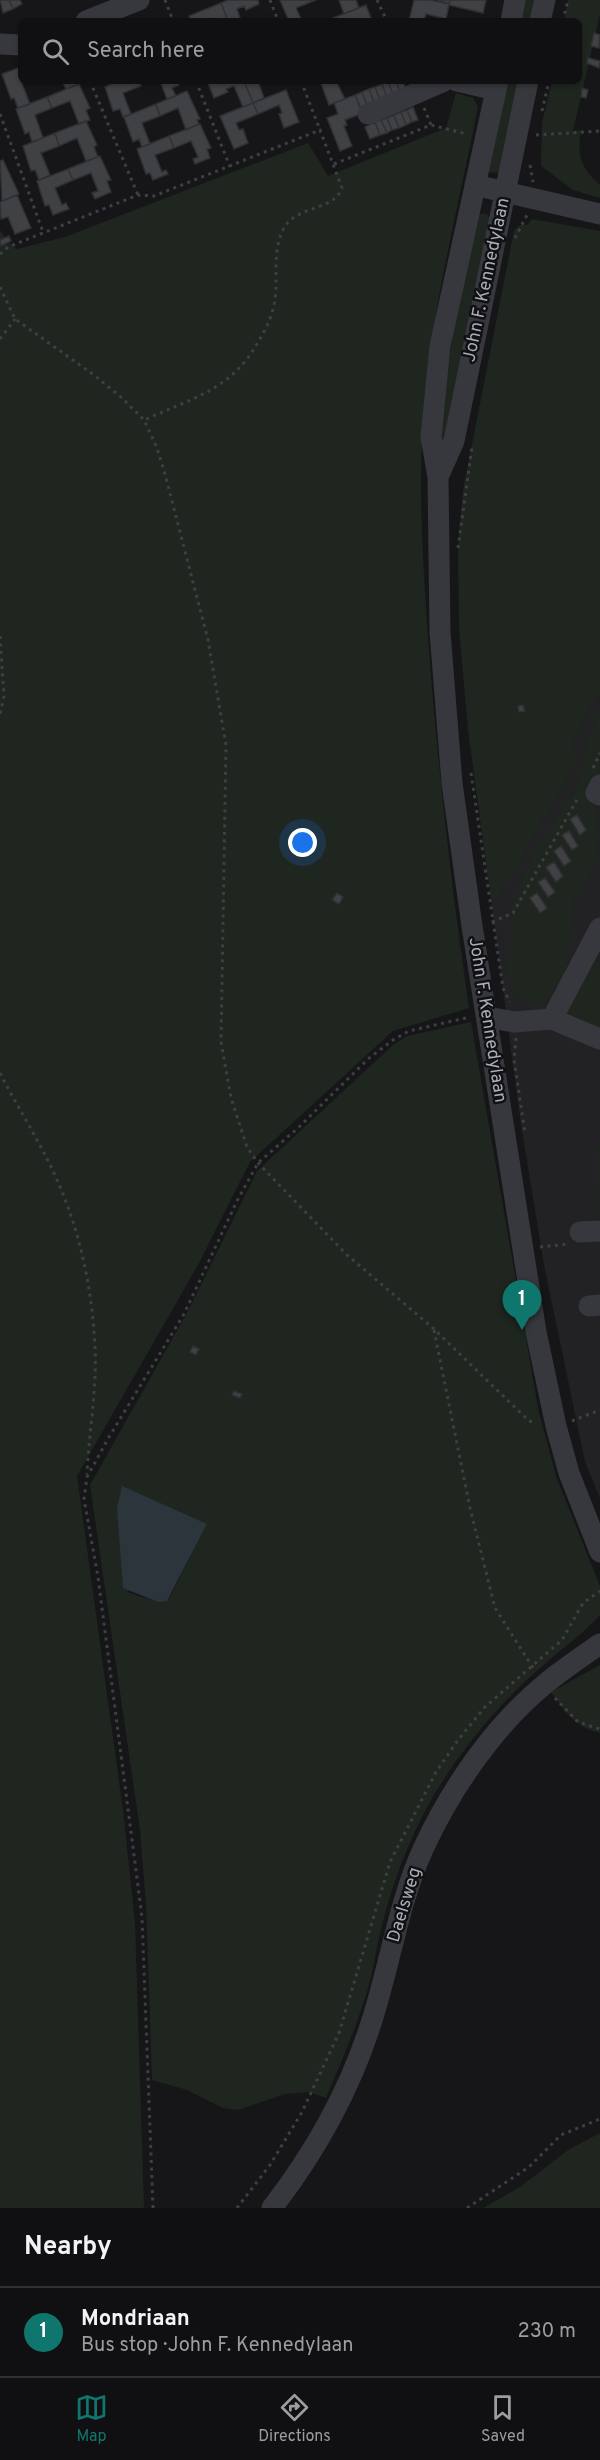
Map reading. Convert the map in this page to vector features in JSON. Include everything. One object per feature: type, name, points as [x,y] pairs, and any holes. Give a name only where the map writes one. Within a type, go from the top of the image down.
[{"type":"street","points":[[93,18],[138,0]]},
{"type":"street","points":[[512,18],[515,0]]},
{"type":"street","points":[[541,18],[544,0]]},
{"type":"street","points":[[0,44],[18,45]]},
{"type":"street","points":[[368,114],[437,84]]},
{"type":"street","name":"John F. Kennedylaan","points":[[438,477],[454,441],[527,84]]},
{"type":"street","name":"John F. Kennedylaan","points":[[497,85],[440,346],[431,437],[438,477],[440,632],[451,772],[536,1332],[564,1424],[569,1473],[600,1552]]},
{"type":"street","points":[[475,185],[505,192],[532,189],[600,214]]},
{"type":"street","points":[[552,1019],[594,952],[600,928]]},
{"type":"street","points":[[487,1017],[514,1022],[552,1019],[600,1039]]},
{"type":"street","name":"Daelsweg","points":[[272,2208],[321,2138],[361,2054],[412,1878],[442,1812],[493,1738],[544,1685],[600,1644]]},
{"type":"path","points":[[165,0],[172,18]]},
{"type":"path","points":[[270,0],[277,18]]},
{"type":"path","points":[[377,0],[386,18]]},
{"type":"path","points":[[564,18],[568,0]]},
{"type":"path","points":[[91,84],[138,195]]},
{"type":"path","points":[[197,84],[230,167]]},
{"type":"path","points":[[144,420],[207,394],[233,376],[249,359],[265,332],[275,303],[277,241],[286,225],[297,214],[334,200],[340,195],[342,188],[334,164],[302,84]]},
{"type":"path","points":[[540,120],[548,84]]},
{"type":"path","points":[[0,114],[43,232]]},
{"type":"path","points":[[334,164],[431,125],[468,134]]},
{"type":"path","points":[[0,254],[8,246],[138,195],[154,196],[320,130]]},
{"type":"path","points":[[536,135],[600,131]]},
{"type":"path","points":[[513,248],[526,218],[532,189]]},
{"type":"path","points":[[0,287],[15,319],[94,375],[144,420],[160,457],[208,640],[226,745],[220,1042],[231,1098],[248,1147],[258,1163],[347,1255],[433,1328],[529,1421],[542,1426],[564,1424],[600,1410]]},
{"type":"path","points":[[0,339],[15,319]]},
{"type":"path","points":[[458,548],[473,440]]},
{"type":"path","points":[[0,636],[4,696],[0,715]]},
{"type":"path","points":[[492,922],[513,913],[594,784],[600,753]]},
{"type":"path","points":[[470,766],[502,988],[511,1004],[514,1022],[516,1036],[514,1060],[526,1142]]},
{"type":"path","points":[[87,1477],[108,1437],[184,1314],[237,1201],[258,1163],[299,1127],[368,1059],[393,1040],[409,1031],[445,1022],[470,1017],[487,1017]]},
{"type":"path","points":[[0,1073],[58,1181],[84,1255],[90,1285],[95,1346],[93,1419],[84,1499],[98,1577],[142,1917],[153,2208]]},
{"type":"path","points":[[523,1249],[583,1236]]},
{"type":"path","points":[[433,1328],[470,1508],[495,1608],[544,1685],[572,1718],[585,1726],[600,1729]]},
{"type":"path","points":[[564,1424],[570,1410]]},
{"type":"path","points":[[467,2208],[529,2167],[561,2135],[600,2119]]},
{"type":"shaded area","points":[[523,0],[541,0],[538,18],[519,18]]},
{"type":"shaded area","points":[[568,0],[600,0],[600,14],[573,131],[581,130],[580,154],[584,167],[600,185],[600,198],[573,190],[541,166],[542,123],[551,84],[582,84],[582,18],[565,18]]},
{"type":"shaded area","points":[[503,84],[522,84],[499,173],[488,172]]},
{"type":"shaded area","points":[[456,93],[473,98],[478,107],[430,350],[423,416],[421,510],[436,729],[450,869],[469,1008],[393,1031],[250,1162],[198,1265],[77,1476],[123,1810],[135,1922],[144,2208],[0,2208],[0,230],[9,243],[17,249],[65,237],[308,143],[328,176],[446,128]]},
{"type":"shaded area","points":[[485,213],[490,217],[446,441],[439,457],[444,396],[458,305],[477,215]]},
{"type":"shaded area","points":[[532,219],[600,231],[600,693],[577,733],[572,750],[578,761],[497,900],[491,900],[468,730],[459,628],[458,546],[463,490],[514,230],[520,225],[527,225]]},
{"type":"shaded area","points":[[600,693],[600,1498],[585,1462],[544,1265],[521,1124],[491,900],[497,899],[578,761],[571,750],[577,733]]},
{"type":"shaded area","points":[[600,711],[600,770],[591,788],[599,832],[598,852],[589,875],[574,901],[567,974],[542,1005],[528,1001],[516,993],[508,979],[512,905],[533,851],[573,794],[582,769],[587,742]]},
{"type":"shaded area","points":[[591,959],[600,963],[600,1031],[564,1014]]},
{"type":"shaded area","points":[[471,1022],[539,1413],[557,1479],[600,1586],[600,1615],[532,1676],[491,1717],[466,1747],[424,1812],[394,1884],[363,2005],[326,2098],[309,2092],[285,2094],[238,2110],[223,2108],[187,2090],[152,2080],[146,1905],[140,1830],[90,1485],[188,1311],[257,1171],[393,1045],[407,1036]],"holes":[[[207,1524],[169,1599],[158,1602],[127,1592]]]},
{"type":"shaded area","points":[[598,1139],[600,1147],[600,1239]]},
{"type":"shaded area","points":[[122,1486],[207,1524],[167,1601],[158,1602],[123,1588],[117,1508]]},
{"type":"shaded area","points":[[600,1665],[600,1733],[577,1723],[551,1692]]},
{"type":"shaded area","points":[[600,2133],[600,2208],[483,2208],[520,2187],[568,2150]]},
{"type":"building","points":[[0,0],[9,0],[13,9],[3,13]]},
{"type":"building","points":[[9,0],[20,0],[22,4],[13,9]]},
{"type":"building","points":[[228,0],[258,0],[259,4],[246,10],[244,6],[237,9],[240,18],[227,18],[221,3]]},
{"type":"building","points":[[280,0],[316,0],[296,8],[301,18],[288,18]]},
{"type":"building","points":[[339,0],[356,0],[359,8],[344,14]]},
{"type":"building","points":[[414,0],[430,0],[449,4],[446,18],[426,14],[425,18],[410,18]]},
{"type":"building","points":[[437,0],[450,0],[449,4]]},
{"type":"building","points":[[450,0],[486,0],[483,13],[449,5]]},
{"type":"building","points":[[221,3],[227,18],[190,18],[189,16]]},
{"type":"building","points":[[366,5],[371,18],[333,18]]},
{"type":"building","points":[[594,33],[600,35],[599,48],[591,46]]},
{"type":"building","points":[[588,58],[600,61],[599,68],[587,63]]},
{"type":"building","points":[[18,68],[18,84],[22,84],[30,104],[18,108],[14,98],[11,99],[2,74]]},
{"type":"building","points":[[64,84],[76,84],[76,85],[66,89]]},
{"type":"building","points":[[79,84],[90,108],[86,110],[90,120],[79,124],[70,101],[52,108],[47,97]]},
{"type":"building","points":[[111,84],[140,84],[141,86],[123,93],[131,114],[123,117],[120,109],[113,111],[105,87]]},
{"type":"building","points":[[161,84],[178,84],[172,88],[176,96],[167,99]]},
{"type":"building","points":[[208,84],[245,84],[253,103],[243,107],[234,86],[226,89],[228,92],[214,98]]},
{"type":"building","points":[[245,84],[259,84],[264,98],[253,103]]},
{"type":"building","points":[[321,84],[338,84],[345,99],[329,105]]},
{"type":"building","points":[[382,84],[389,84],[393,94],[387,97]]},
{"type":"building","points":[[382,84],[387,97],[380,100],[375,87]]},
{"type":"building","points":[[389,84],[397,84],[400,92],[393,94]]},
{"type":"building","points":[[397,84],[404,84],[406,89],[400,92]]},
{"type":"building","points":[[375,87],[380,100],[374,102],[369,89]]},
{"type":"building","points":[[582,88],[588,90],[586,98],[581,97]]},
{"type":"building","points":[[369,89],[374,102],[367,105],[362,92]]},
{"type":"building","points":[[286,90],[299,122],[284,128],[279,114],[282,113],[279,105],[258,114],[253,103]]},
{"type":"building","points":[[187,91],[200,119],[197,120],[199,124],[186,130],[178,108],[160,116],[156,104]]},
{"type":"building","points":[[362,92],[367,105],[360,107],[355,95]]},
{"type":"building","points":[[355,95],[363,113],[345,120],[347,125],[344,126],[352,146],[340,151],[327,118],[338,114],[334,103]]},
{"type":"building","points":[[47,97],[52,108],[35,115],[43,138],[32,142],[29,132],[25,134],[16,109]]},
{"type":"building","points":[[253,103],[258,114],[236,123],[239,130],[243,129],[248,143],[234,149],[220,116]]},
{"type":"building","points":[[156,104],[160,116],[142,123],[150,144],[142,147],[139,139],[133,142],[124,117]]},
{"type":"building","points":[[413,107],[418,120],[412,122],[407,110]]},
{"type":"building","points":[[407,110],[412,122],[406,125],[401,112]]},
{"type":"building","points":[[401,112],[406,125],[399,128],[394,115]]},
{"type":"building","points":[[394,115],[399,128],[392,130],[387,118]]},
{"type":"building","points":[[387,118],[392,130],[387,133],[381,120]]},
{"type":"building","points":[[381,120],[387,133],[380,135],[375,122]]},
{"type":"building","points":[[86,121],[97,145],[94,147],[98,157],[86,161],[77,138],[59,146],[55,133]]},
{"type":"building","points":[[375,122],[380,135],[370,139],[365,127]]},
{"type":"building","points":[[200,124],[211,148],[207,149],[210,158],[195,164],[193,159],[198,157],[191,141],[174,148],[169,136]]},
{"type":"building","points":[[55,133],[59,146],[41,153],[50,175],[39,180],[35,170],[31,171],[23,146]]},
{"type":"building","points":[[169,136],[174,148],[155,155],[162,172],[166,170],[168,174],[153,180],[150,173],[146,174],[137,149]]},
{"type":"building","points":[[100,156],[111,180],[107,181],[111,192],[95,199],[92,193],[98,191],[91,173],[73,180],[68,169]]},
{"type":"building","points":[[3,160],[19,194],[2,201],[0,161]]},
{"type":"building","points":[[68,169],[73,180],[55,188],[62,205],[66,203],[69,209],[53,215],[49,205],[45,206],[37,181]]},
{"type":"building","points":[[17,195],[31,228],[15,234],[8,217],[1,219],[0,202]]},
{"type":"building","points":[[9,236],[11,241],[1,246],[0,240]]},
{"type":"building","points":[[523,705],[525,711],[519,712],[518,706]]},
{"type":"building","points":[[577,815],[586,830],[580,835],[570,819]]},
{"type":"building","points":[[569,831],[578,846],[572,850],[562,835]]},
{"type":"building","points":[[561,846],[571,861],[564,866],[554,851]]},
{"type":"building","points":[[554,862],[563,876],[556,882],[546,867]]},
{"type":"building","points":[[545,878],[555,892],[548,897],[538,882]]},
{"type":"building","points":[[337,893],[343,897],[339,904],[332,900]]},
{"type":"building","points":[[537,893],[547,908],[540,913],[530,898]]},
{"type":"building","points":[[193,1346],[199,1349],[196,1355],[190,1352]]},
{"type":"building","points":[[234,1391],[242,1394],[240,1398],[232,1395]]},
{"type":"place","name":"Mondriaan","points":[[522,1330]]}]
